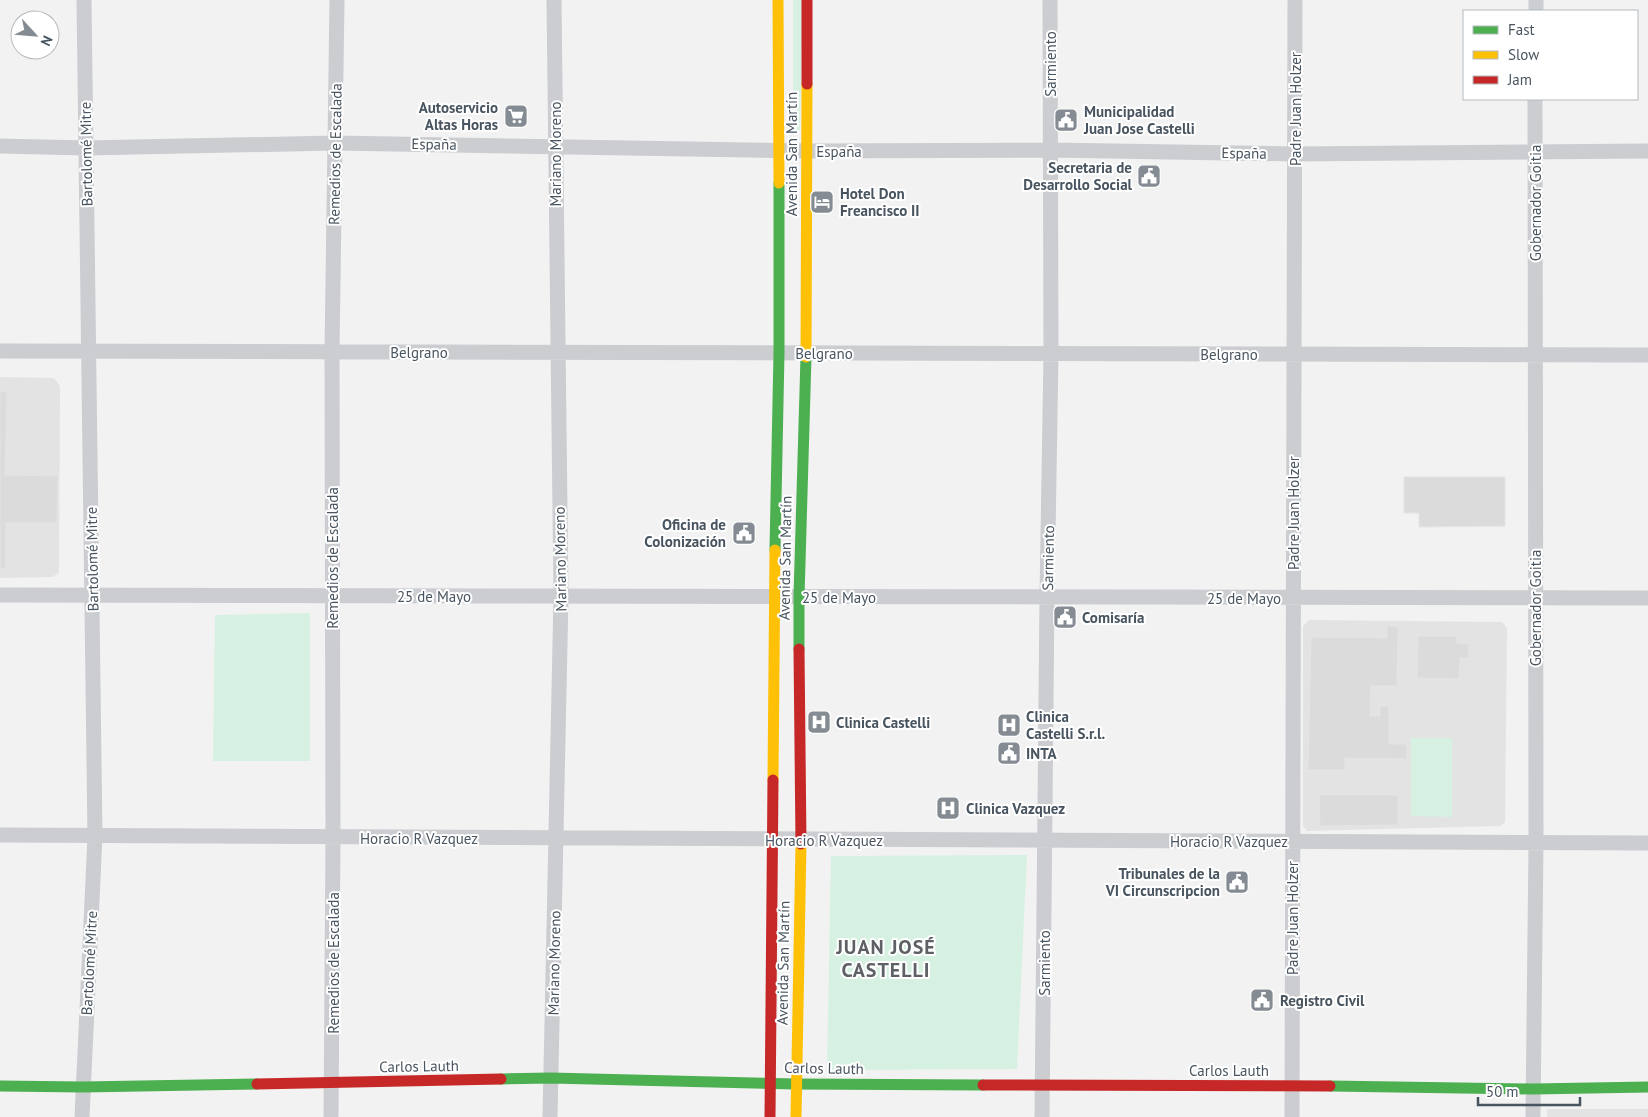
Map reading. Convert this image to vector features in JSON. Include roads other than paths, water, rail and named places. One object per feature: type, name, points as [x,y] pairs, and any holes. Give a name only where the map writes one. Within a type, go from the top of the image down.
[{"type":"main road","name":"Avenida San Martín","points":[[770,1117],[774,596],[779,353],[778,0]]},
{"type":"main road","name":"Avenida San Martín","points":[[796,1117],[801,840],[799,597],[806,353],[806,0]]},
{"type":"main road","name":"Carlos Lauth","points":[[0,1086],[83,1087],[551,1078],[796,1084],[1043,1084],[1533,1089],[1648,1087]]},
{"type":"street","name":"Bartolomé Mitre","points":[[82,1117],[95,836],[84,0]]},
{"type":"street","name":"Remedios de Escalada","points":[[331,1117],[333,837],[332,352],[337,0]]},
{"type":"street","name":"Mariano Moreno","points":[[550,1117],[561,596],[554,0]]},
{"type":"street","name":"Sarmiento","points":[[1042,1117],[1051,354],[1050,0]]},
{"type":"street","name":"Padre Juan Holzer","points":[[1292,1117],[1295,0]]},
{"type":"street","name":"Gobernador Goitia","points":[[1533,1117],[1536,843],[1534,598],[1535,100]]},
{"type":"street","name":"España","points":[[0,146],[86,148],[335,143],[806,151],[1050,150],[1295,154],[1648,151]]},
{"type":"street","name":"Belgrano","points":[[0,351],[1648,355]]},
{"type":"street","name":"25 de Mayo","points":[[0,595],[1648,598]]},
{"type":"street","name":"Horacio R Vazquez","points":[[0,836],[1648,844]]},
{"type":"place","name":"Autoservicio Altas Horas","points":[[516,116]]},
{"type":"place","name":"Municipalidad Juan Jose Castelli","points":[[1066,120]]},
{"type":"place","name":"Secretaria de Desarrollo Social","points":[[1149,176]]},
{"type":"place","name":"Hotel Don Freancisco II","points":[[822,202]]},
{"type":"place","name":"Oficina de Colonización","points":[[744,533]]},
{"type":"place","name":"Comisaría","points":[[1065,617]]},
{"type":"place","name":"Clinica Castelli","points":[[819,722]]},
{"type":"place","name":"Clinica Castelli S.r.l.","points":[[1009,725]]},
{"type":"place","name":"INTA","points":[[1009,753]]},
{"type":"place","name":"Clinica Vazquez","points":[[948,808]]},
{"type":"place","name":"Tribunales de la VI Circunscripcion","points":[[1237,882]]},
{"type":"place","name":"Registro Civil","points":[[1262,1000]]},
{"type":"district","name":"JUAN JOSÉ CASTELLI","points":[[886,958]]}]
